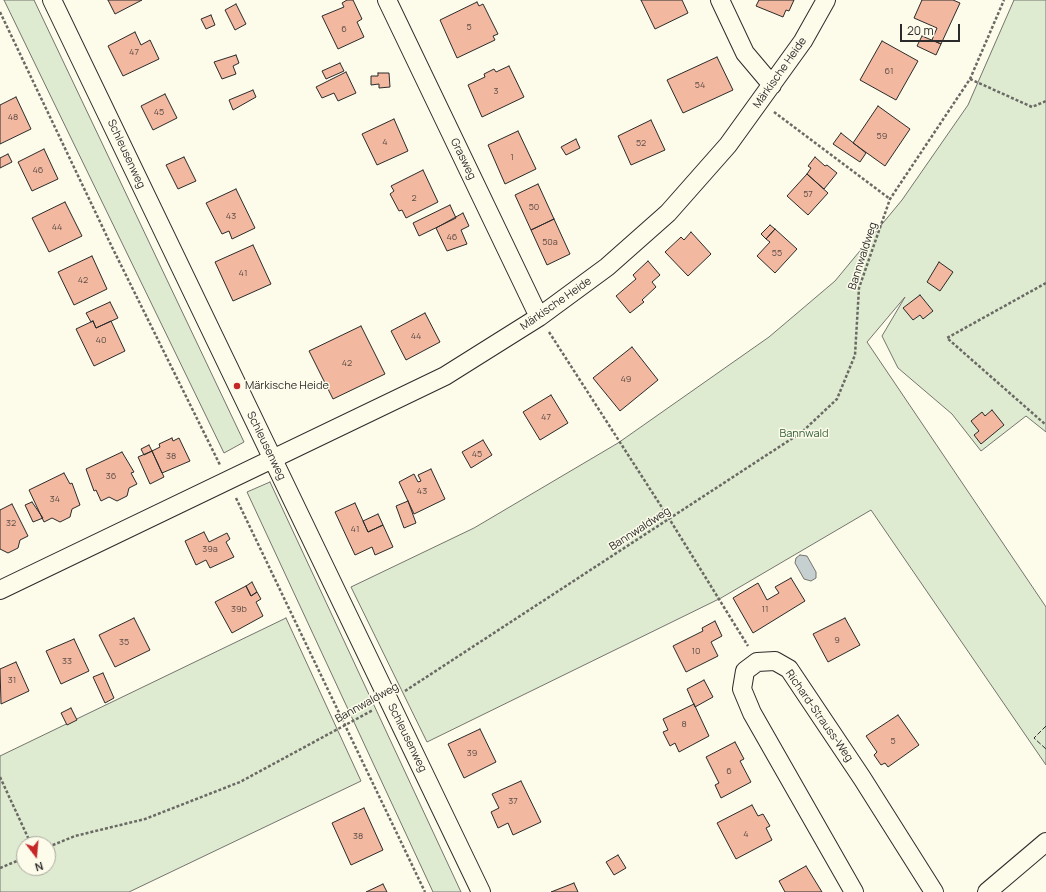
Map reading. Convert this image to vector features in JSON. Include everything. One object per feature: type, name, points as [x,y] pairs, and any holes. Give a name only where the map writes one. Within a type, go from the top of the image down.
[{"type":"street","name":"Schleusenweg","points":[[52,0],[481,892]]},
{"type":"street","name":"Grasweg","points":[[387,0],[539,317]]},
{"type":"street","points":[[720,0],[745,53],[772,85]]},
{"type":"street","name":"Märkische Heide","points":[[0,590],[445,376],[539,317],[607,267],[668,213],[728,145],[761,102],[803,41],[826,0]]},
{"type":"street","name":"Richard-Strauss-Weg","points":[[757,662],[775,661],[789,669],[862,778],[934,892]]},
{"type":"street","points":[[757,662],[745,671],[742,689],[752,713],[854,892]]},
{"type":"street","points":[[987,892],[1046,842]]},
{"type":"path","name":"Bannwaldweg","points":[[56,844],[75,836],[145,819],[240,782],[345,724],[389,702],[670,520],[802,432],[836,400],[855,355],[858,288],[890,199],[970,79],[1004,0]]},
{"type":"path","points":[[0,12],[112,247],[228,481],[425,892]]},
{"type":"path","points":[[970,79],[1032,107],[1046,101]]},
{"type":"path","points":[[761,102],[890,199]]},
{"type":"path","points":[[1046,283],[947,338],[1046,425]]},
{"type":"path","points":[[539,317],[670,520],[757,662]]},
{"type":"path","points":[[0,777],[27,836]]},
{"type":"path","points":[[0,868],[16,861]]},
{"type":"green space","points":[[4,0],[34,0],[244,442],[224,453]]},
{"type":"green space","name":"Bannwald","points":[[1014,0],[1046,0],[1046,432],[1026,416],[981,451],[952,414],[898,368],[882,336],[905,297],[867,342],[1046,607],[1046,765],[871,510],[721,598],[427,742],[351,587],[474,528],[618,443],[769,337],[835,281],[902,200],[968,105]]},
{"type":"green space","points":[[270,482],[461,892],[433,892],[247,492]]},
{"type":"green space","points":[[286,618],[361,781],[129,892],[0,892],[0,756]]},
{"type":"shaded area","points":[[800,555],[807,556],[816,572],[816,578],[811,581],[804,579],[795,563],[796,558]]},
{"type":"building","points":[[108,0],[142,0],[115,14]]},
{"type":"building","points":[[347,0],[353,0],[362,19],[357,22],[364,37],[338,49],[322,16],[344,7],[342,3]]},
{"type":"building","points":[[641,0],[682,0],[688,13],[655,29]]},
{"type":"building","points":[[759,0],[794,0],[789,11],[786,10],[783,17],[756,6]]},
{"type":"building","points":[[922,0],[953,0],[960,3],[941,44],[932,40],[937,28],[914,18]]},
{"type":"building","points":[[477,2],[479,6],[483,4],[498,34],[493,36],[495,40],[457,58],[440,20]]},
{"type":"building","points":[[236,4],[246,24],[235,30],[225,10]]},
{"type":"building","points":[[211,15],[215,25],[206,29],[201,19]]},
{"type":"building","points":[[135,32],[141,45],[150,40],[159,59],[123,76],[108,46]]},
{"type":"building","points":[[922,36],[941,44],[936,55],[917,46]]},
{"type":"building","points":[[882,41],[918,61],[896,100],[860,80]]},
{"type":"building","points":[[236,55],[239,63],[233,66],[236,74],[222,79],[214,62]]},
{"type":"building","points":[[717,57],[733,90],[683,113],[667,80]]},
{"type":"building","points":[[340,63],[344,71],[326,79],[322,71]]},
{"type":"building","points":[[509,66],[524,97],[482,117],[468,85],[485,77],[484,74],[494,69],[496,72]]},
{"type":"building","points":[[346,72],[356,93],[338,101],[334,93],[322,98],[316,87]]},
{"type":"building","points":[[378,73],[389,73],[390,87],[379,88],[379,84],[371,85],[371,76],[378,76]]},
{"type":"building","points":[[253,90],[256,97],[233,110],[229,100]]},
{"type":"building","points":[[165,94],[177,118],[153,130],[141,106]]},
{"type":"building","points":[[16,97],[31,129],[0,144],[0,105]]},
{"type":"building","points":[[878,106],[910,129],[885,166],[853,143]]},
{"type":"building","points":[[394,119],[408,151],[377,165],[362,134]]},
{"type":"building","points":[[651,120],[665,150],[631,165],[618,136]]},
{"type":"building","points":[[518,131],[536,169],[505,184],[488,145]]},
{"type":"building","points":[[841,133],[866,153],[860,162],[833,144]]},
{"type":"building","points":[[576,139],[580,148],[566,155],[561,147]]},
{"type":"building","points":[[44,149],[58,179],[32,191],[18,162]]},
{"type":"building","points":[[8,154],[12,162],[0,168],[0,158]]},
{"type":"building","points":[[184,157],[196,181],[178,189],[166,165]]},
{"type":"building","points":[[815,157],[825,166],[827,165],[837,173],[824,189],[807,174],[811,168],[808,166]]},
{"type":"building","points":[[423,170],[438,202],[406,218],[402,210],[399,211],[390,194],[394,191],[391,186]]},
{"type":"building","points":[[807,174],[828,193],[808,215],[787,196]]},
{"type":"building","points":[[538,184],[554,219],[531,230],[515,195]]},
{"type":"building","points":[[236,189],[255,228],[232,239],[229,231],[222,234],[206,203]]},
{"type":"building","points":[[65,202],[82,236],[49,252],[32,218]]},
{"type":"building","points":[[450,205],[456,218],[419,236],[413,223]]},
{"type":"building","points":[[463,213],[469,226],[461,230],[467,244],[447,251],[436,228]]},
{"type":"building","points":[[554,219],[570,254],[547,265],[531,230]]},
{"type":"building","points":[[770,225],[775,229],[766,239],[761,234]]},
{"type":"building","points":[[775,229],[797,249],[775,273],[757,256],[770,242],[766,239]]},
{"type":"building","points":[[691,232],[711,254],[688,276],[665,252],[681,237],[684,240]]},
{"type":"building","points":[[253,245],[271,284],[233,301],[215,262]]},
{"type":"building","points":[[92,256],[107,289],[74,305],[58,272]]},
{"type":"building","points":[[648,261],[660,275],[652,282],[656,287],[642,300],[644,302],[630,313],[616,296],[636,279],[633,275]]},
{"type":"building","points":[[939,262],[953,272],[940,291],[927,282]]},
{"type":"building","points":[[920,295],[933,311],[923,319],[920,315],[913,320],[903,308]]},
{"type":"building","points":[[110,302],[118,318],[96,328],[93,321],[91,322],[86,313]]},
{"type":"building","points":[[425,313],[440,342],[406,360],[391,331]]},
{"type":"building","points":[[93,321],[96,328],[111,321],[125,351],[94,366],[76,329]]},
{"type":"building","points":[[361,326],[385,374],[333,399],[309,351]]},
{"type":"building","points":[[632,347],[658,380],[620,411],[593,378]]},
{"type":"building","points":[[551,395],[568,423],[540,440],[523,412]]},
{"type":"building","points":[[992,410],[1004,425],[981,444],[974,435],[979,431],[971,421],[982,412],[985,416]]},
{"type":"building","points":[[172,438],[173,441],[179,438],[190,461],[162,473],[152,451],[160,447],[159,444]]},
{"type":"building","points":[[483,440],[492,455],[471,468],[462,452]]},
{"type":"building","points":[[149,445],[152,451],[144,455],[141,449]]},
{"type":"building","points":[[152,451],[164,477],[150,484],[138,457]]},
{"type":"building","points":[[122,452],[134,472],[131,473],[137,484],[129,488],[127,496],[117,501],[109,497],[101,501],[96,490],[94,491],[86,469]]},
{"type":"building","points":[[431,469],[445,499],[414,514],[399,482],[414,474],[418,482],[421,481],[418,475]]},
{"type":"building","points":[[64,473],[70,484],[72,483],[80,505],[72,509],[70,517],[60,522],[52,518],[44,522],[29,490]]},
{"type":"building","points":[[408,501],[416,523],[404,528],[396,506]]},
{"type":"building","points":[[32,502],[43,518],[33,522],[25,505]]},
{"type":"building","points":[[355,503],[368,532],[383,525],[393,547],[375,555],[372,547],[355,555],[335,512]]},
{"type":"building","points":[[12,504],[28,536],[20,540],[18,548],[8,553],[0,549],[0,510]]},
{"type":"building","points":[[378,514],[383,525],[368,532],[363,521]]},
{"type":"building","points":[[204,532],[209,542],[227,533],[230,539],[226,542],[234,557],[210,568],[206,560],[196,565],[185,541]]},
{"type":"building","points":[[791,578],[805,601],[753,633],[733,598],[758,583],[767,600],[779,593],[775,587]]},
{"type":"building","points":[[252,582],[257,592],[251,596],[246,586]]},
{"type":"building","points":[[246,586],[251,596],[257,592],[261,599],[256,602],[263,616],[232,633],[215,602]]},
{"type":"building","points":[[134,618],[150,650],[115,667],[99,635]]},
{"type":"building","points":[[845,618],[860,645],[828,662],[813,634]]},
{"type":"building","points":[[715,621],[722,636],[711,642],[718,656],[686,672],[673,646],[703,631],[702,628]]},
{"type":"building","points":[[74,639],[89,671],[61,684],[46,651]]},
{"type":"building","points":[[16,662],[29,691],[1,704],[0,669]]},
{"type":"building","points":[[103,673],[114,698],[105,703],[93,677]]},
{"type":"building","points":[[704,680],[713,697],[695,707],[687,689]]},
{"type":"building","points":[[694,704],[709,736],[679,752],[675,743],[670,746],[663,732],[668,730],[663,719]]},
{"type":"building","points":[[71,708],[77,720],[67,725],[61,713]]},
{"type":"building","points":[[898,715],[919,745],[888,767],[885,763],[881,765],[874,755],[877,752],[866,736]]},
{"type":"building","points":[[480,729],[496,762],[464,778],[448,744]]},
{"type":"building","points":[[735,742],[744,759],[740,761],[751,782],[721,798],[715,785],[719,783],[706,757]]},
{"type":"building","points":[[521,781],[541,822],[513,835],[508,823],[498,828],[491,812],[499,808],[492,794]]},
{"type":"building","points":[[752,805],[758,816],[763,814],[770,826],[766,828],[772,840],[736,859],[717,823]]},
{"type":"building","points":[[364,808],[383,850],[351,865],[332,823]]},
{"type":"building","points":[[618,855],[626,868],[614,875],[606,862]]},
{"type":"building","points":[[806,866],[822,892],[785,892],[779,881]]},
{"type":"building","points":[[574,883],[578,892],[551,892]]},
{"type":"building","points":[[383,884],[387,892],[366,892]]},
{"type":"fence","points":[[1046,726],[1034,738],[1046,749]]},
{"type":"place","name":"Märkische Heide","points":[[237,386]]}]
